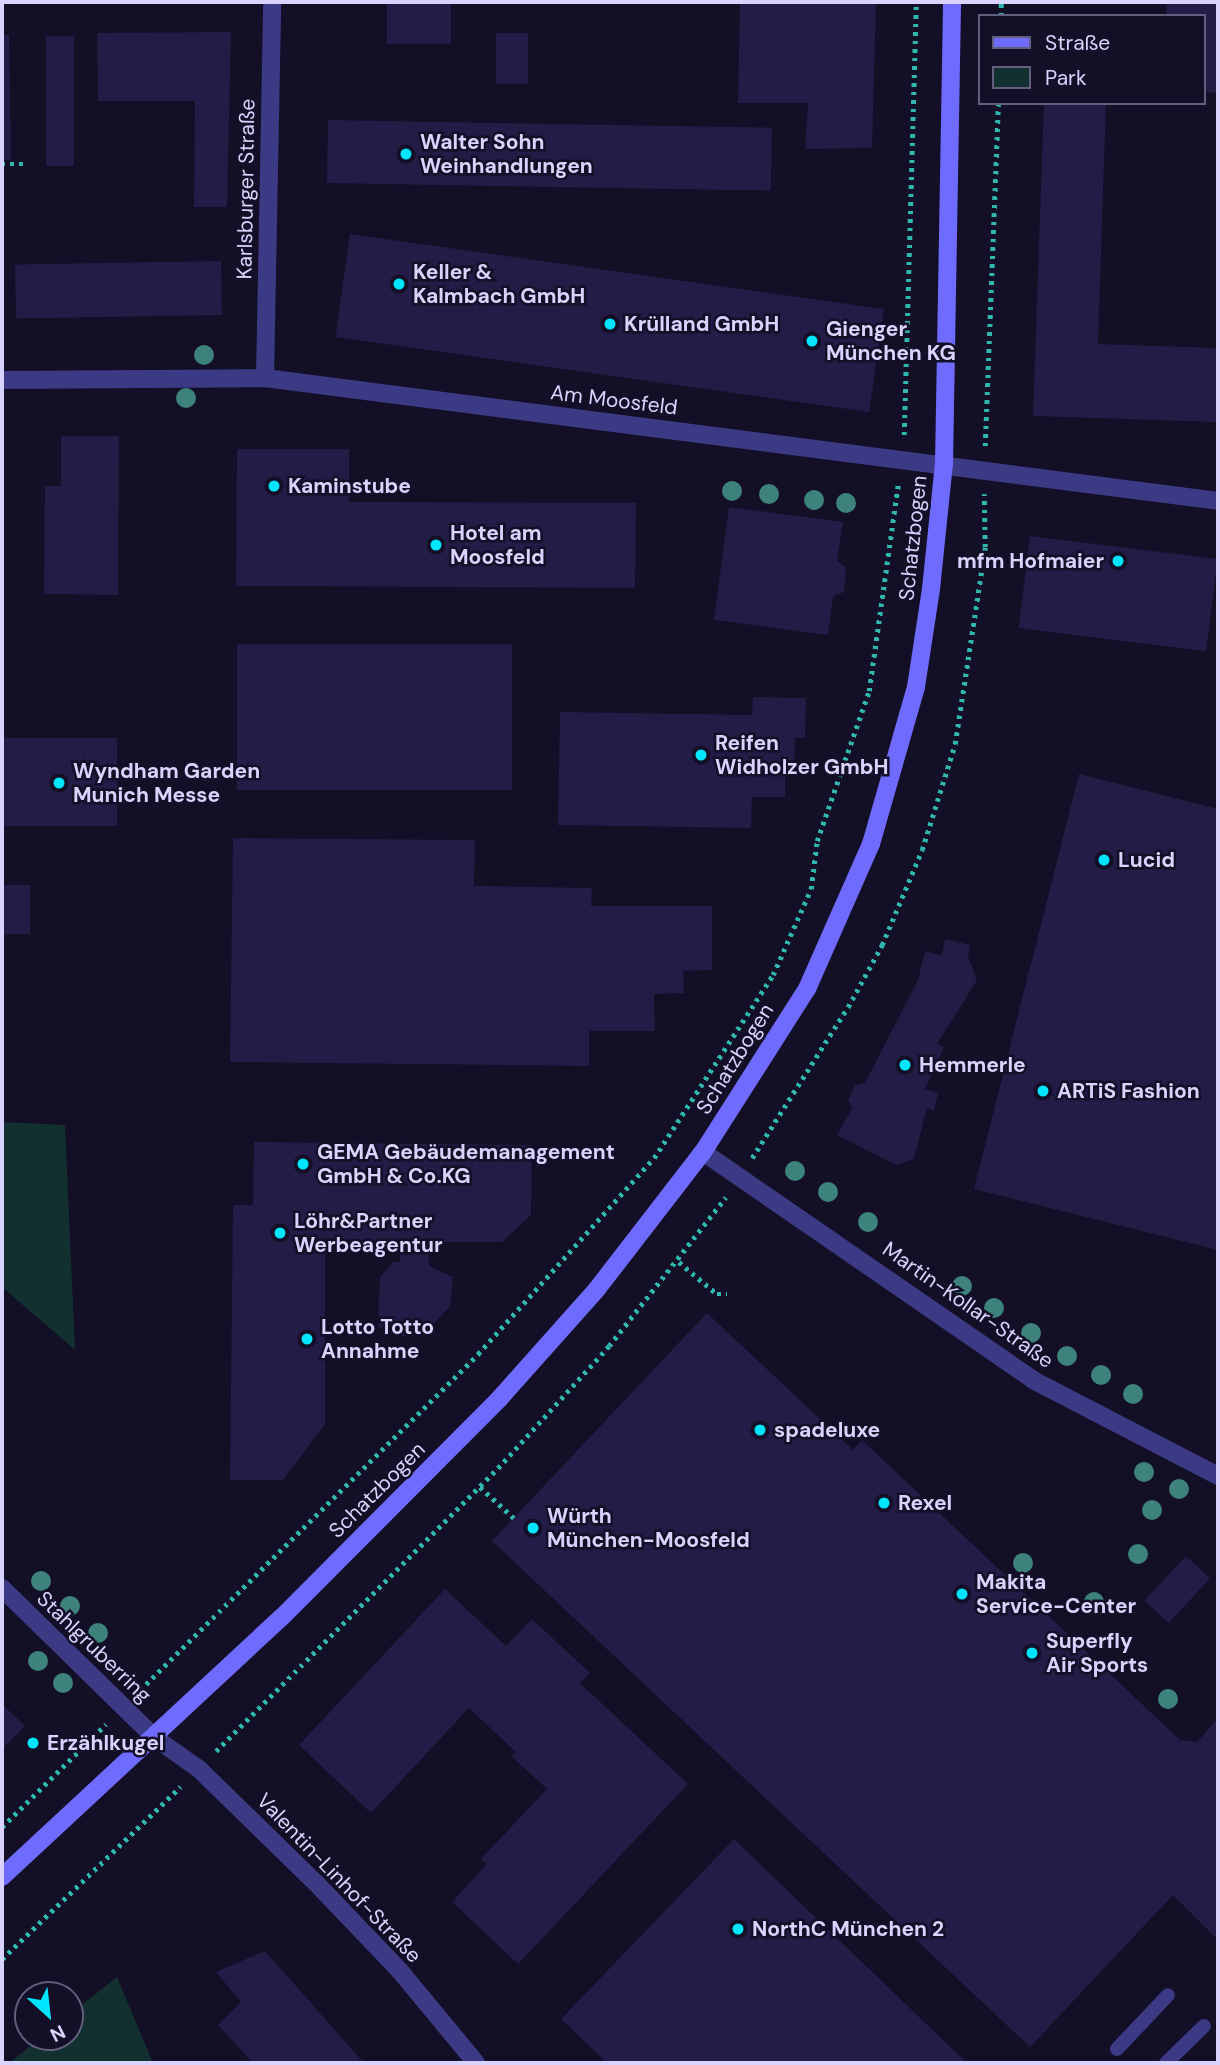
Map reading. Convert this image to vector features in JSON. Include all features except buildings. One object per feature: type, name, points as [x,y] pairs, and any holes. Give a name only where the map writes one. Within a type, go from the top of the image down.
[{"type":"main road","name":"Schatzbogen","points":[[2,1877],[155,1738],[500,1398],[597,1289],[703,1152],[807,989],[868,854],[916,687],[944,464],[952,2]]},
{"type":"street","name":"Karlsburger Straße","points":[[265,378],[272,2]]},
{"type":"street","name":"Am Moosfeld","points":[[2,380],[265,378],[902,460],[984,468],[1218,501]]},
{"type":"street","name":"Martin-Kollar-Straße","points":[[703,1152],[1032,1380],[1218,1476]]},
{"type":"street","name":"Stahlgruberring","points":[[2,1588],[155,1738]]},
{"type":"street","name":"Valentin-Linhof-Straße","points":[[155,1738],[199,1769],[391,1962],[476,2063]]},
{"type":"lane","points":[[1117,2049],[1168,1995]]},
{"type":"lane","points":[[1167,2063],[1204,2026]]},
{"type":"path","points":[[2,1827],[478,1354],[671,1137],[773,975],[811,889],[817,841],[875,666],[902,460],[908,387],[916,2]]},
{"type":"path","points":[[2,1959],[199,1769],[480,1486],[610,1346],[679,1262],[741,1176],[848,1007],[882,945],[922,850],[955,744],[985,547],[984,468],[998,105]]},
{"type":"path","points":[[2,164],[27,164]]},
{"type":"path","points":[[679,1262],[717,1293],[727,1294]]},
{"type":"path","points":[[480,1486],[514,1518]]},
{"type":"path","points":[[306,1651],[311,1656]]},
{"type":"green space","points":[[2,1122],[65,1125],[75,1350],[2,1287]]},
{"type":"green space","points":[[117,1977],[153,2063],[9,2063],[24,2051],[84,2051],[84,2003]]},
{"type":"place","name":"Walter Sohn Weinhandlungen","points":[[406,154]]},
{"type":"place","name":"Keller & Kalmbach GmbH","points":[[399,284]]},
{"type":"place","name":"Krülland GmbH","points":[[610,324]]},
{"type":"place","name":"Gienger München KG","points":[[812,341]]},
{"type":"place","name":"Kaminstube","points":[[274,486]]},
{"type":"place","name":"Hotel am Moosfeld","points":[[436,545]]},
{"type":"place","name":"mfm Hofmaier","points":[[1118,561]]},
{"type":"place","name":"Reifen Widholzer GmbH","points":[[701,755]]},
{"type":"place","name":"Wyndham Garden Munich Messe","points":[[59,783]]},
{"type":"place","name":"Lucid","points":[[1104,860]]},
{"type":"place","name":"Hemmerle","points":[[905,1065]]},
{"type":"place","name":"ARTiS Fashion","points":[[1043,1091]]},
{"type":"place","name":"GEMA Gebäudemanagement GmbH & Co.KG","points":[[303,1164]]},
{"type":"place","name":"Löhr&Partner Werbeagentur","points":[[280,1233]]},
{"type":"place","name":"Lotto Totto Annahme","points":[[307,1339]]},
{"type":"place","name":"spadeluxe","points":[[760,1430]]},
{"type":"place","name":"Rexel","points":[[884,1503]]},
{"type":"place","name":"Würth München-Moosfeld","points":[[533,1528]]},
{"type":"place","name":"Makita Service-Center","points":[[962,1594]]},
{"type":"place","name":"Superfly Air Sports","points":[[1032,1653]]},
{"type":"place","name":"Erzählkugel","points":[[33,1743]]},
{"type":"place","name":"NorthC München 2","points":[[738,1929]]}]
